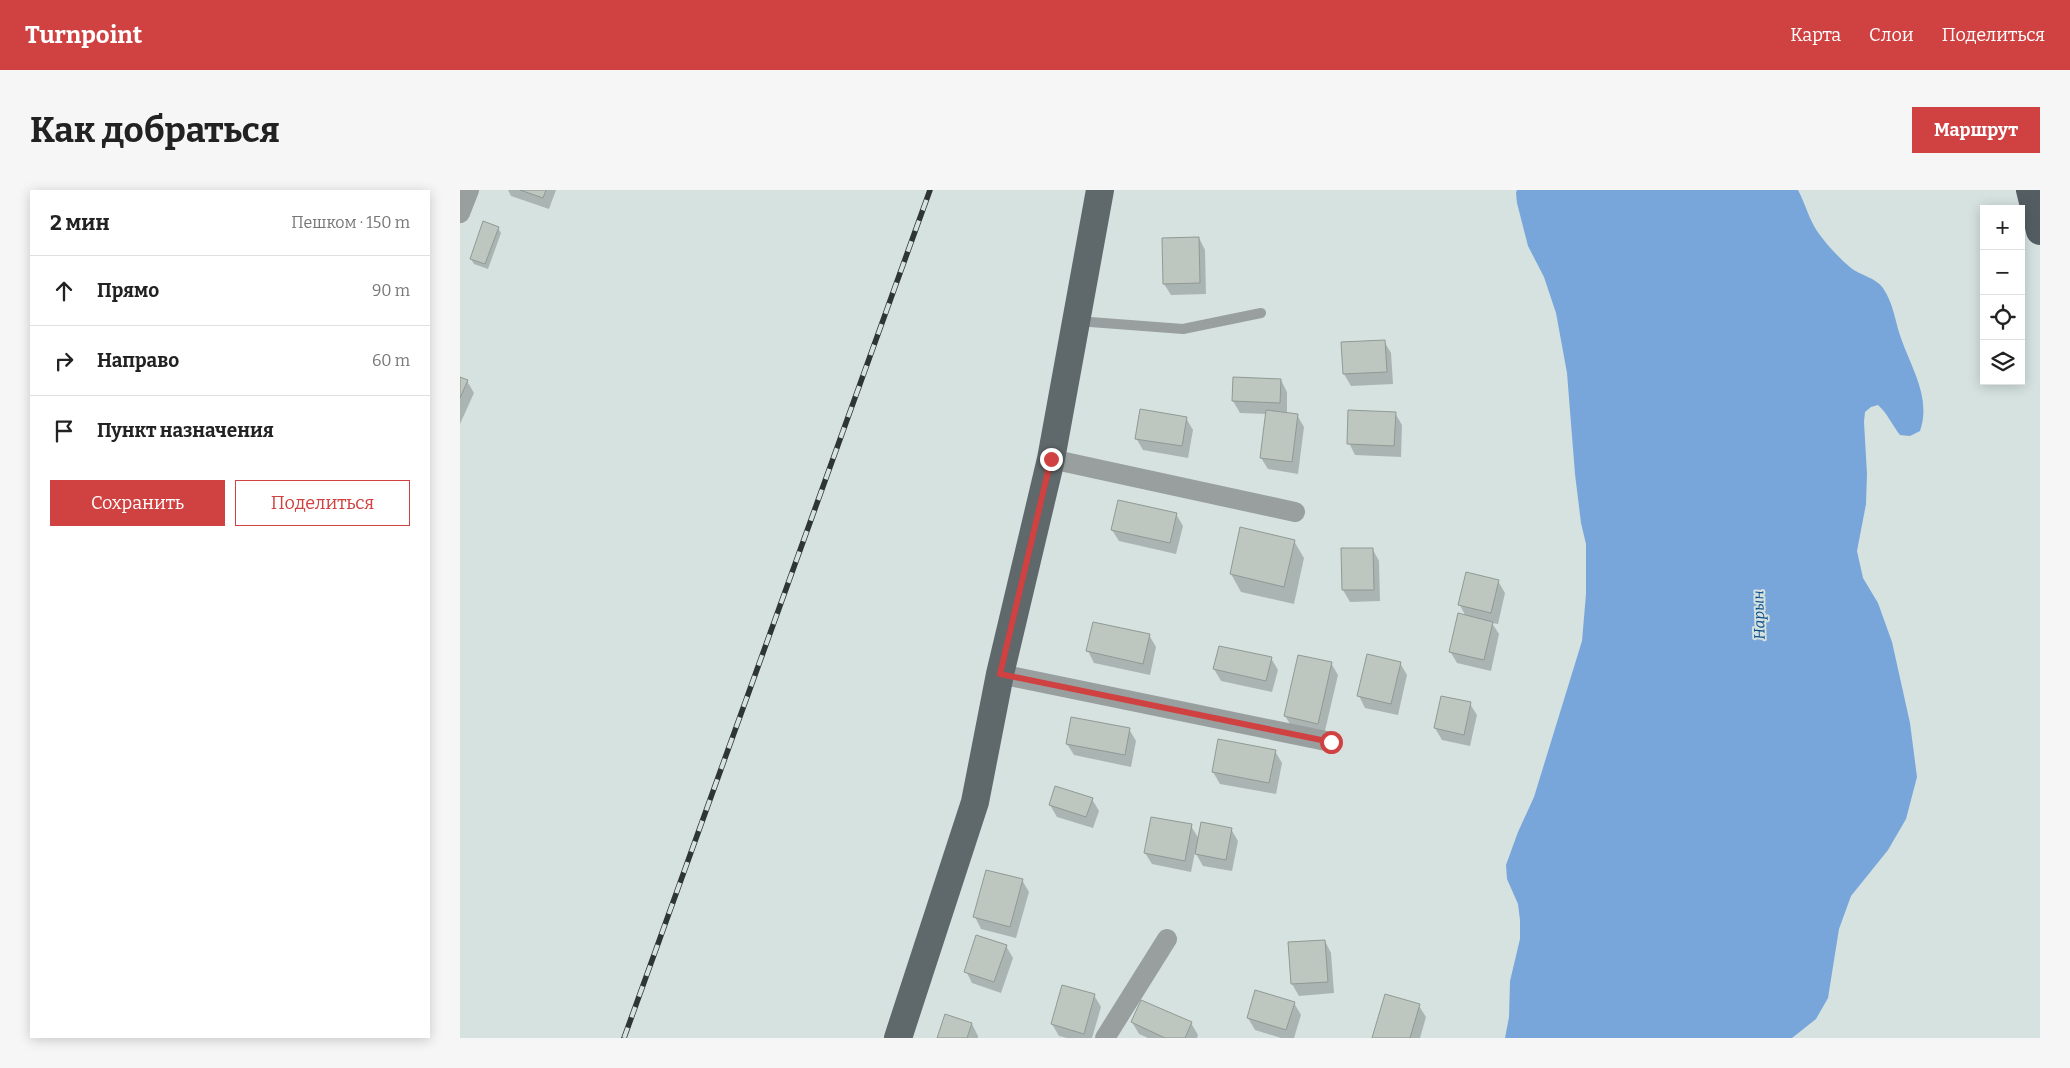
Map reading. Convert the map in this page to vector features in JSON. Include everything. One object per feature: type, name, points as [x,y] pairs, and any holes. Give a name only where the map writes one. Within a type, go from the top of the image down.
[{"type":"highway","points":[[2030,190],[2040,231]]},
{"type":"main road","points":[[898,1038],[975,802],[1000,674],[1051,459],[1100,190]]},
{"type":"street","points":[[460,213],[469,190]]},
{"type":"street","points":[[1051,459],[1295,512]]},
{"type":"street","points":[[1000,674],[1331,742]]},
{"type":"street","points":[[1105,1038],[1167,939]]},
{"type":"lane","points":[[1076,321],[1183,329],[1261,313]]},
{"type":"water","name":"Нарын","points":[[1517,190],[1798,190],[1814,226],[1829,246],[1851,268],[1876,282],[1887,294],[1919,385],[1922,396],[1923,419],[1920,431],[1910,436],[1900,435],[1885,412],[1878,405],[1871,407],[1865,412],[1866,504],[1857,551],[1863,578],[1878,603],[1892,642],[1910,723],[1917,777],[1906,819],[1888,850],[1851,896],[1839,929],[1828,998],[1816,1019],[1792,1038],[1505,1038],[1509,1017],[1510,981],[1520,939],[1518,904],[1507,879],[1506,865],[1534,797],[1582,641],[1586,594],[1586,544],[1581,523],[1575,474],[1567,373],[1556,313],[1544,277],[1528,246],[1517,203]]},
{"type":"building","points":[[520,190],[546,190],[543,198]]},
{"type":"building","points":[[483,221],[499,227],[485,264],[470,259]]},
{"type":"building","points":[[1199,237],[1200,283],[1163,284],[1162,238]]},
{"type":"building","points":[[1385,340],[1387,372],[1343,374],[1341,342]]},
{"type":"building","points":[[460,377],[468,380],[460,398]]},
{"type":"building","points":[[1233,377],[1281,379],[1280,403],[1232,401]]},
{"type":"building","points":[[1140,409],[1187,417],[1182,446],[1135,439]]},
{"type":"building","points":[[1266,410],[1298,414],[1292,462],[1260,458]]},
{"type":"building","points":[[1348,410],[1396,412],[1394,446],[1347,444]]},
{"type":"building","points":[[1118,500],[1177,513],[1170,543],[1111,530]]},
{"type":"building","points":[[1240,527],[1295,540],[1284,587],[1230,574]]},
{"type":"building","points":[[1341,548],[1373,548],[1374,590],[1342,590]]},
{"type":"building","points":[[1466,572],[1499,580],[1491,613],[1458,605]]},
{"type":"building","points":[[1458,613],[1493,622],[1484,660],[1449,652]]},
{"type":"building","points":[[1093,622],[1150,634],[1143,664],[1086,651]]},
{"type":"building","points":[[1219,646],[1272,657],[1266,681],[1213,669]]},
{"type":"building","points":[[1367,654],[1401,662],[1391,704],[1357,696]]},
{"type":"building","points":[[1298,655],[1332,662],[1318,724],[1284,716]]},
{"type":"building","points":[[1441,696],[1471,702],[1464,735],[1434,728]]},
{"type":"building","points":[[1071,717],[1130,728],[1125,755],[1066,744]]},
{"type":"building","points":[[1218,739],[1276,750],[1269,783],[1212,772]]},
{"type":"building","points":[[1055,786],[1093,798],[1086,817],[1049,805]]},
{"type":"building","points":[[1151,817],[1192,824],[1185,861],[1144,853]]},
{"type":"building","points":[[1201,822],[1232,828],[1226,860],[1195,854]]},
{"type":"building","points":[[986,870],[1023,879],[1010,927],[973,917]]},
{"type":"building","points":[[976,935],[1007,945],[994,982],[964,972]]},
{"type":"building","points":[[1325,940],[1328,982],[1291,984],[1288,942]]},
{"type":"building","points":[[1062,985],[1095,994],[1084,1034],[1051,1024]]},
{"type":"building","points":[[1255,990],[1295,1002],[1286,1030],[1247,1018]]},
{"type":"building","points":[[1385,994],[1420,1004],[1410,1038],[1372,1038]]},
{"type":"building","points":[[1141,1000],[1192,1022],[1185,1038],[1165,1038],[1131,1022]]},
{"type":"building","points":[[945,1014],[972,1023],[967,1038],[937,1038]]},
{"type":"railway","points":[[624,1038],[930,190]]},
{"type":"route","points":[[1051,459],[1000,674],[1331,742]]}]
